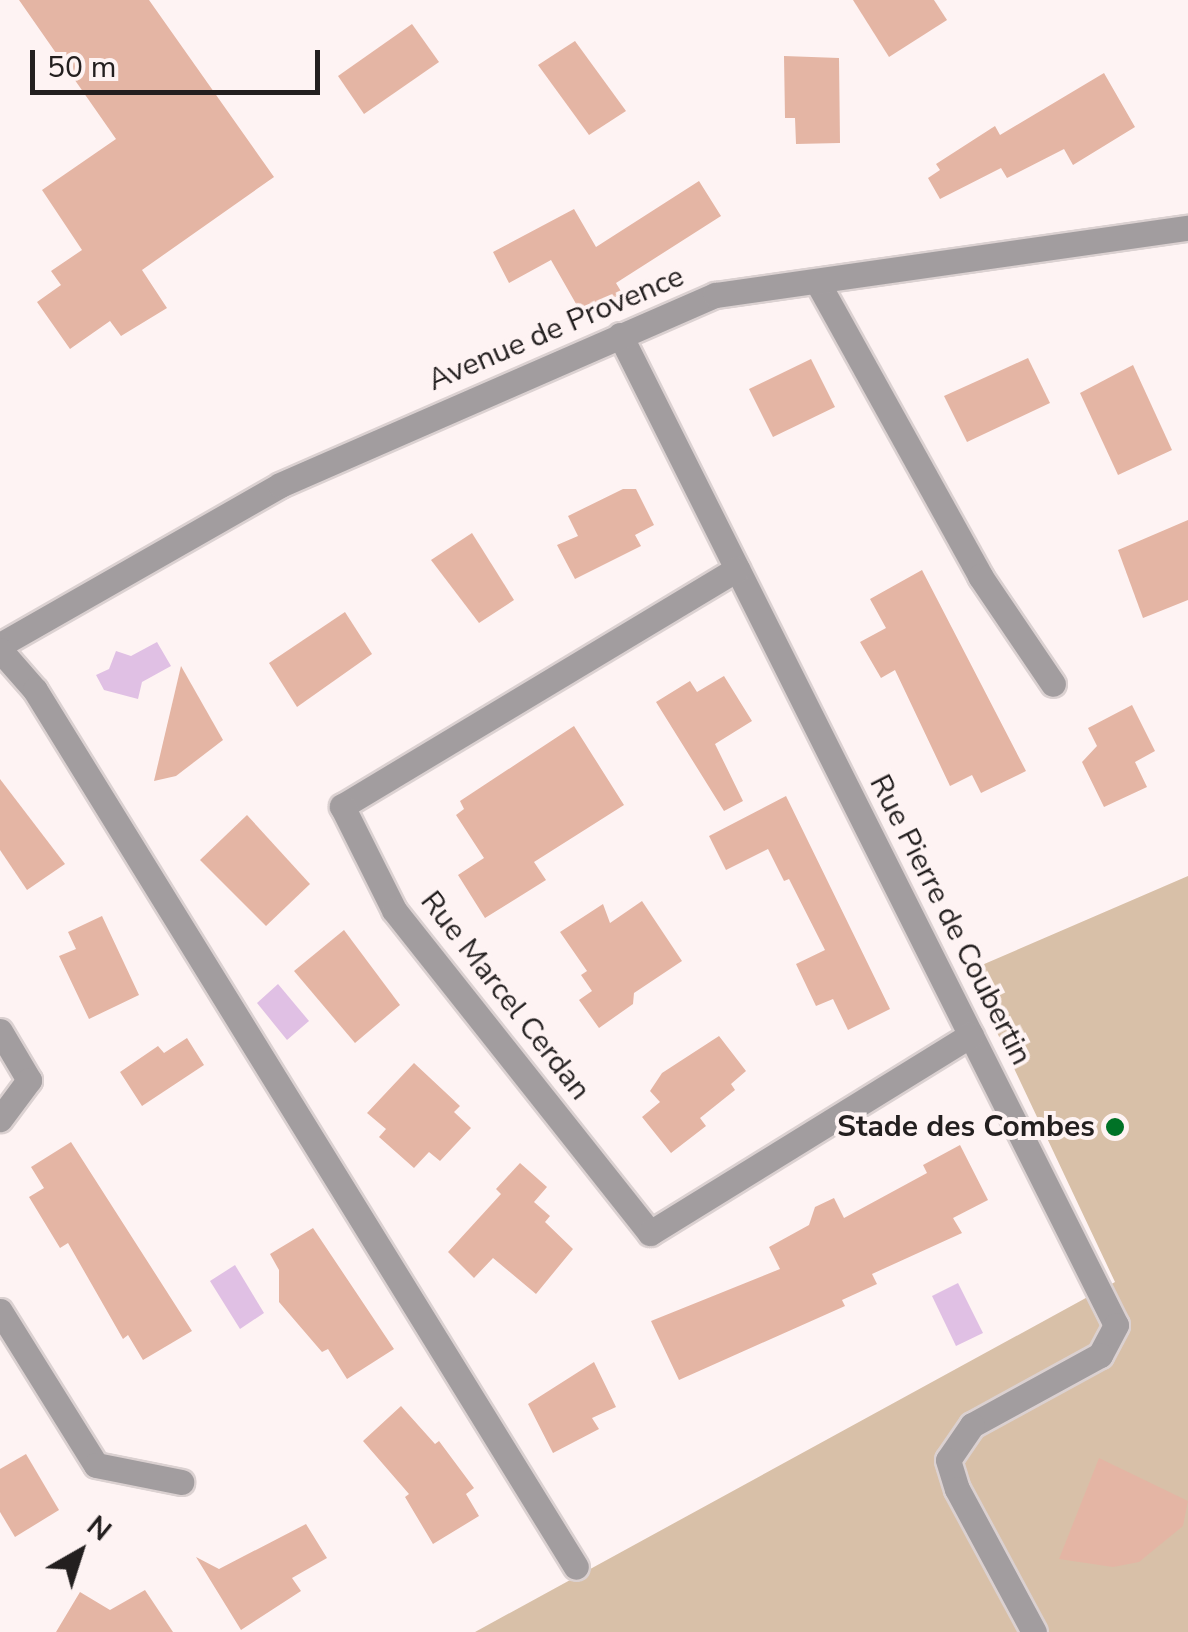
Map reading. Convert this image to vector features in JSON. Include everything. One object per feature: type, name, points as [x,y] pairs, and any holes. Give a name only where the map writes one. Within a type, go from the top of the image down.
[{"type":"street","name":"Avenue de Provence","points":[[0,647],[280,485],[716,295],[819,285],[1188,228]]},
{"type":"street","points":[[819,285],[980,576],[1053,684]]},
{"type":"street","name":"Rue Pierre de Coubertin","points":[[620,334],[1116,1326],[1100,1355],[972,1424],[948,1460],[957,1490],[1034,1632]]},
{"type":"street","name":"Rue Marcel Cerdan","points":[[737,569],[342,806],[394,910],[650,1234],[971,1035]]},
{"type":"street","points":[[0,647],[35,690],[576,1567]]},
{"type":"street","points":[[0,1031],[29,1080],[0,1119]]},
{"type":"street","points":[[0,1311],[96,1465],[181,1482]]},
{"type":"shaded area","points":[[157,642],[171,666],[142,682],[138,699],[104,690],[96,675],[109,669],[116,651],[131,656]]},
{"type":"shaded area","name":"Stade des Combes","points":[[1188,876],[1188,1632],[475,1632],[1115,1282],[968,971]]},
{"type":"shaded area","points":[[278,984],[309,1021],[287,1040],[257,1003]]},
{"type":"shaded area","points":[[235,1265],[264,1313],[240,1329],[210,1281]]},
{"type":"shaded area","points":[[958,1283],[983,1333],[956,1346],[932,1296]]},
{"type":"building","points":[[19,0],[149,0],[274,177],[142,270],[167,308],[121,336],[110,321],[70,349],[37,302],[61,285],[51,271],[82,250],[42,190],[116,139]]},
{"type":"building","points":[[853,0],[934,0],[947,20],[889,57]]},
{"type":"building","points":[[412,24],[439,62],[364,114],[338,76]]},
{"type":"building","points":[[575,41],[626,111],[589,135],[538,65]]},
{"type":"building","points":[[784,56],[839,58],[840,143],[796,144],[795,118],[785,118]]},
{"type":"building","points":[[1104,73],[1135,127],[1073,165],[1064,149],[1007,178],[1001,168],[940,199],[928,178],[940,170],[936,164],[995,126],[1000,135]]},
{"type":"building","points":[[699,181],[721,216],[616,283],[622,293],[583,316],[551,260],[509,283],[493,252],[574,209],[596,247]]},
{"type":"building","points":[[1028,358],[1050,403],[967,442],[944,396]]},
{"type":"building","points":[[811,359],[835,407],[773,437],[749,389]]},
{"type":"building","points":[[1133,365],[1172,450],[1118,475],[1080,393]]},
{"type":"building","points":[[623,489],[636,489],[654,525],[635,535],[641,546],[575,579],[557,545],[578,536],[568,516]]},
{"type":"building","points":[[1188,520],[1188,600],[1143,618],[1118,550]]},
{"type":"building","points":[[472,533],[514,600],[479,623],[431,560]]},
{"type":"building","points":[[922,570],[1026,771],[981,793],[972,775],[950,786],[895,670],[881,678],[860,642],[886,628],[870,599]]},
{"type":"building","points":[[345,612],[372,654],[297,707],[269,663]]},
{"type":"building","points":[[181,666],[223,740],[176,776],[154,781]]},
{"type":"building","points":[[724,676],[752,721],[715,744],[743,801],[724,811],[656,702],[690,681],[697,692]]},
{"type":"building","points":[[1132,705],[1155,751],[1135,762],[1147,787],[1104,807],[1082,762],[1097,746],[1088,728]]},
{"type":"building","points":[[574,726],[624,805],[534,862],[546,880],[485,918],[458,875],[484,858],[456,815],[464,809],[460,801]]},
{"type":"building","points":[[0,779],[65,864],[27,890],[0,850]]},
{"type":"building","points":[[786,796],[890,1009],[848,1030],[833,999],[816,1006],[796,964],[825,950],[789,879],[784,881],[768,849],[726,870],[709,836]]},
{"type":"building","points":[[247,815],[310,884],[266,926],[200,860]]},
{"type":"building","points":[[642,901],[682,961],[634,993],[633,1004],[599,1028],[579,1000],[592,991],[581,975],[587,971],[560,932],[603,904],[610,923]]},
{"type":"building","points":[[102,916],[139,995],[89,1019],[59,956],[76,949],[68,932]]},
{"type":"building","points":[[344,930],[400,1005],[355,1043],[294,971]]},
{"type":"building","points":[[719,1036],[746,1071],[731,1084],[735,1090],[700,1118],[706,1126],[671,1153],[642,1117],[660,1102],[650,1091],[662,1073]]},
{"type":"building","points":[[187,1038],[204,1065],[142,1106],[120,1072],[158,1046],[164,1053]]},
{"type":"building","points":[[414,1063],[460,1106],[454,1112],[471,1128],[440,1161],[429,1152],[414,1168],[379,1137],[386,1129],[367,1113]]},
{"type":"building","points":[[71,1142],[192,1331],[143,1360],[128,1335],[123,1339],[68,1243],[60,1248],[29,1197],[44,1188],[31,1167]]},
{"type":"building","points":[[960,1145],[988,1200],[953,1218],[962,1233],[872,1274],[877,1284],[842,1300],[845,1306],[679,1380],[651,1321],[780,1269],[769,1247],[809,1225],[815,1207],[834,1198],[844,1218],[927,1173],[923,1165]]},
{"type":"building","points":[[520,1163],[547,1187],[534,1202],[550,1216],[545,1222],[573,1249],[536,1294],[493,1258],[474,1278],[448,1252],[501,1194],[496,1189]]},
{"type":"building","points":[[313,1228],[394,1349],[347,1379],[328,1349],[322,1352],[279,1302],[279,1270],[270,1254]]},
{"type":"building","points":[[594,1362],[616,1407],[592,1418],[599,1429],[553,1453],[528,1404]]},
{"type":"building","points":[[401,1406],[435,1444],[439,1441],[474,1488],[466,1494],[479,1516],[433,1544],[405,1497],[409,1494],[363,1441]]},
{"type":"building","points":[[26,1454],[59,1510],[15,1537],[0,1512],[0,1469]]},
{"type":"building","points":[[1099,1458],[1188,1501],[1183,1526],[1139,1562],[1113,1567],[1059,1559]]},
{"type":"building","points":[[306,1524],[327,1558],[292,1578],[301,1591],[241,1630],[196,1557],[219,1569]]},
{"type":"building","points":[[145,1590],[173,1632],[56,1632],[80,1592],[110,1610]]},
{"type":"place","name":"Stade des Combes","points":[[1115,1127]]}]
